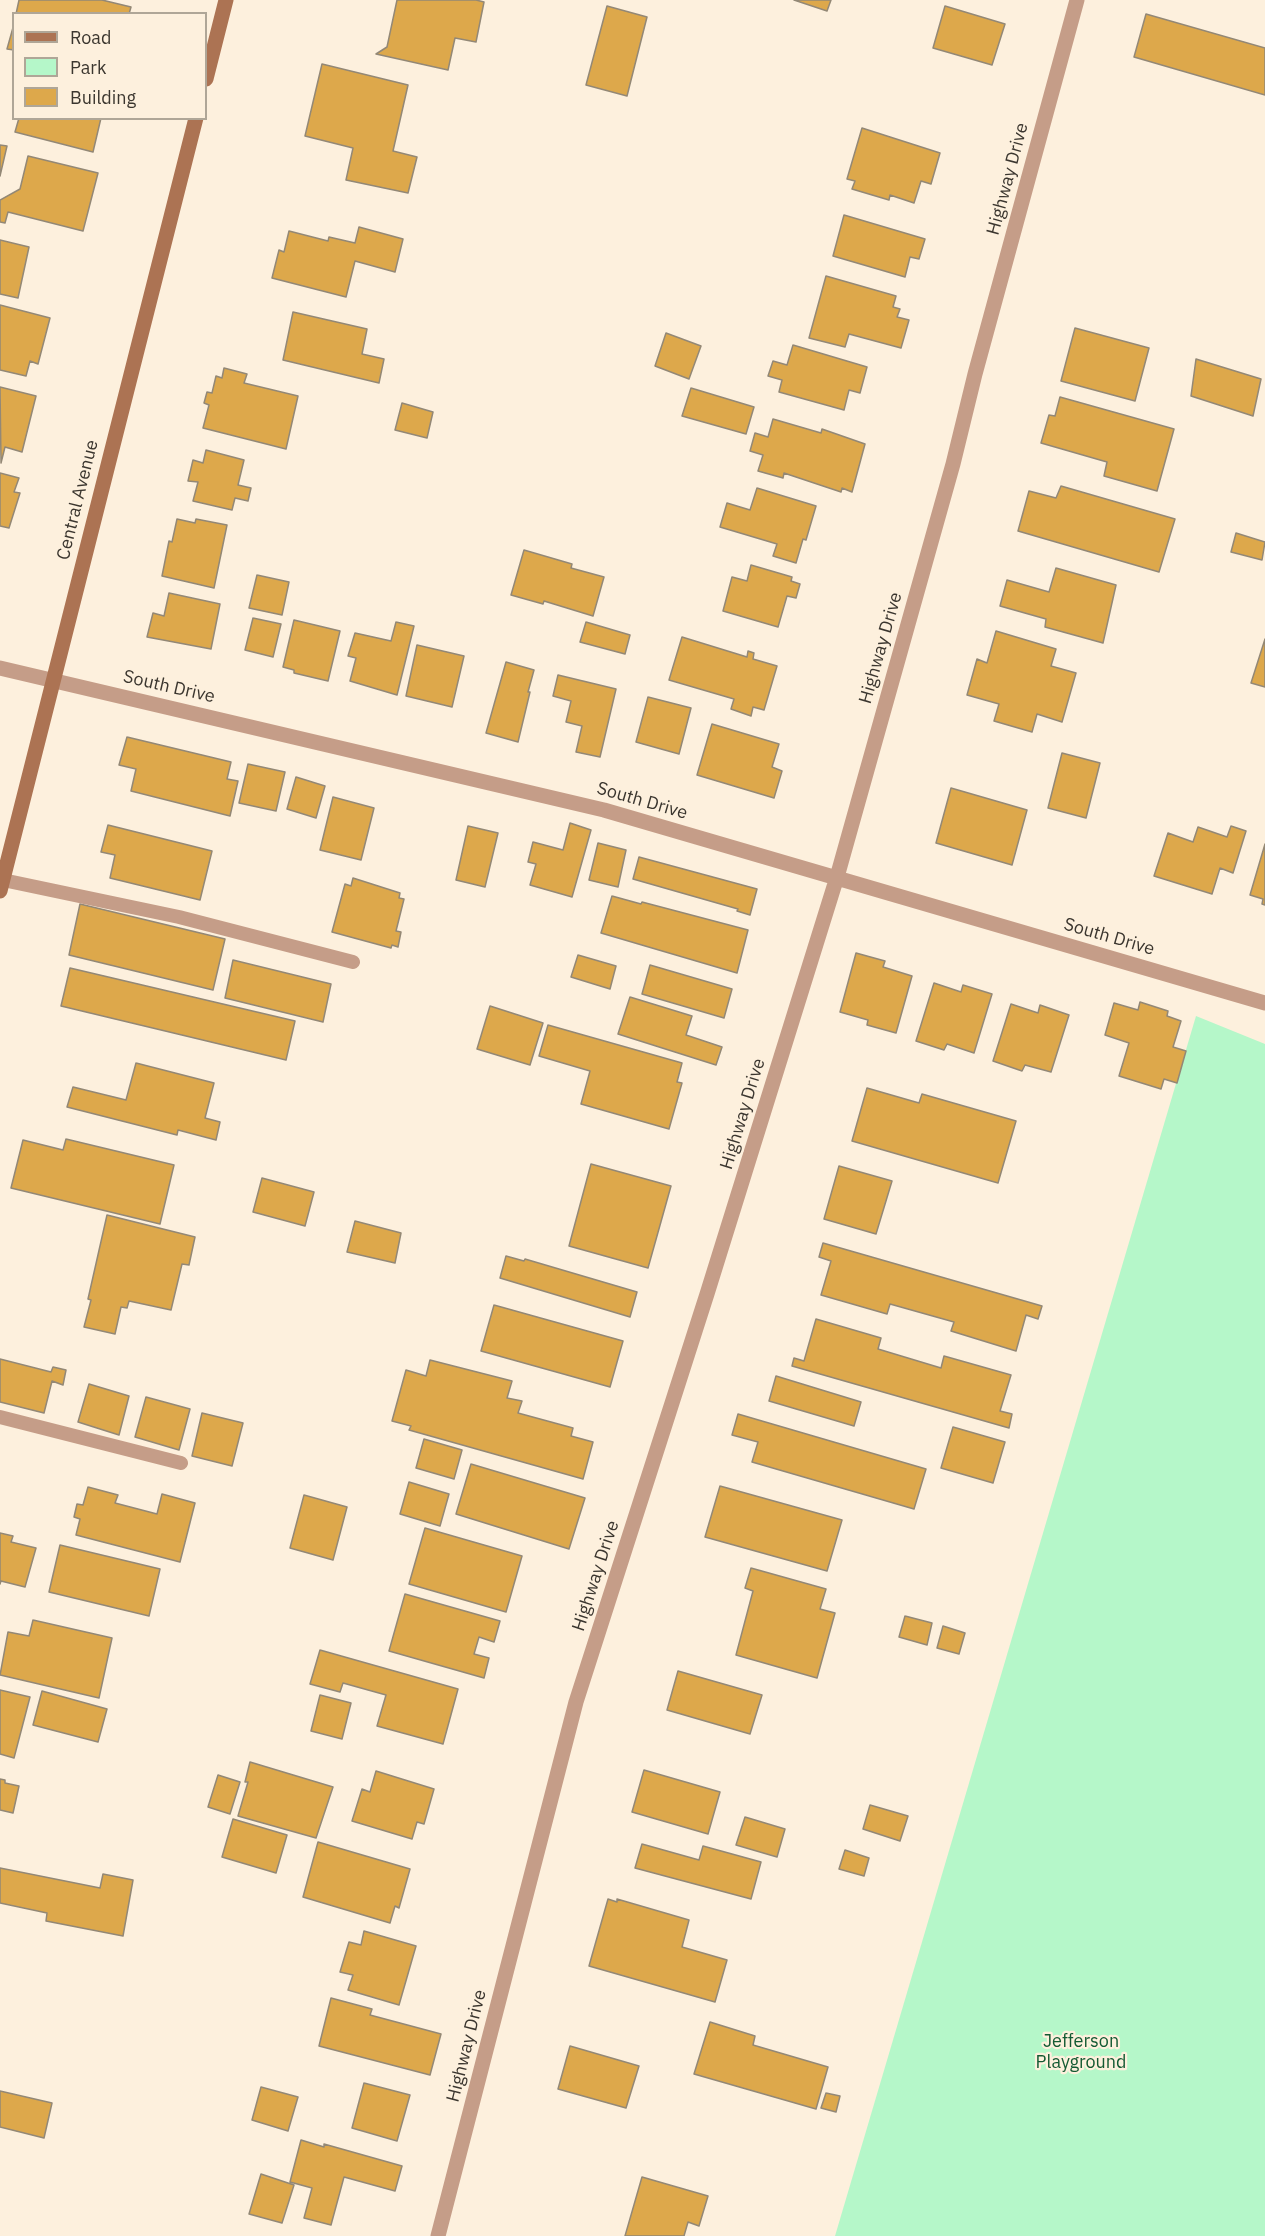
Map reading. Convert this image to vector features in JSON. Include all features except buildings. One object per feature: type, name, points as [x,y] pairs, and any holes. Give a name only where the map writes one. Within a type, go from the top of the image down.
[{"type":"main road","points":[[207,75],[226,0]]},
{"type":"main road","name":"Central Avenue","points":[[1,885],[194,120]]},
{"type":"street","name":"Highway Drive","points":[[438,2236],[576,1702],[704,1306],[837,877],[953,464],[975,374],[1077,0]]},
{"type":"street","name":"South Drive","points":[[0,668],[604,810],[1265,1003]]},
{"type":"lane","points":[[1,885],[179,917],[353,962]]},
{"type":"lane","points":[[0,1417],[182,1463]]},
{"type":"green space","name":"Jefferson Playground","points":[[1196,1016],[1265,1044],[1265,2236],[835,2236]]}]
